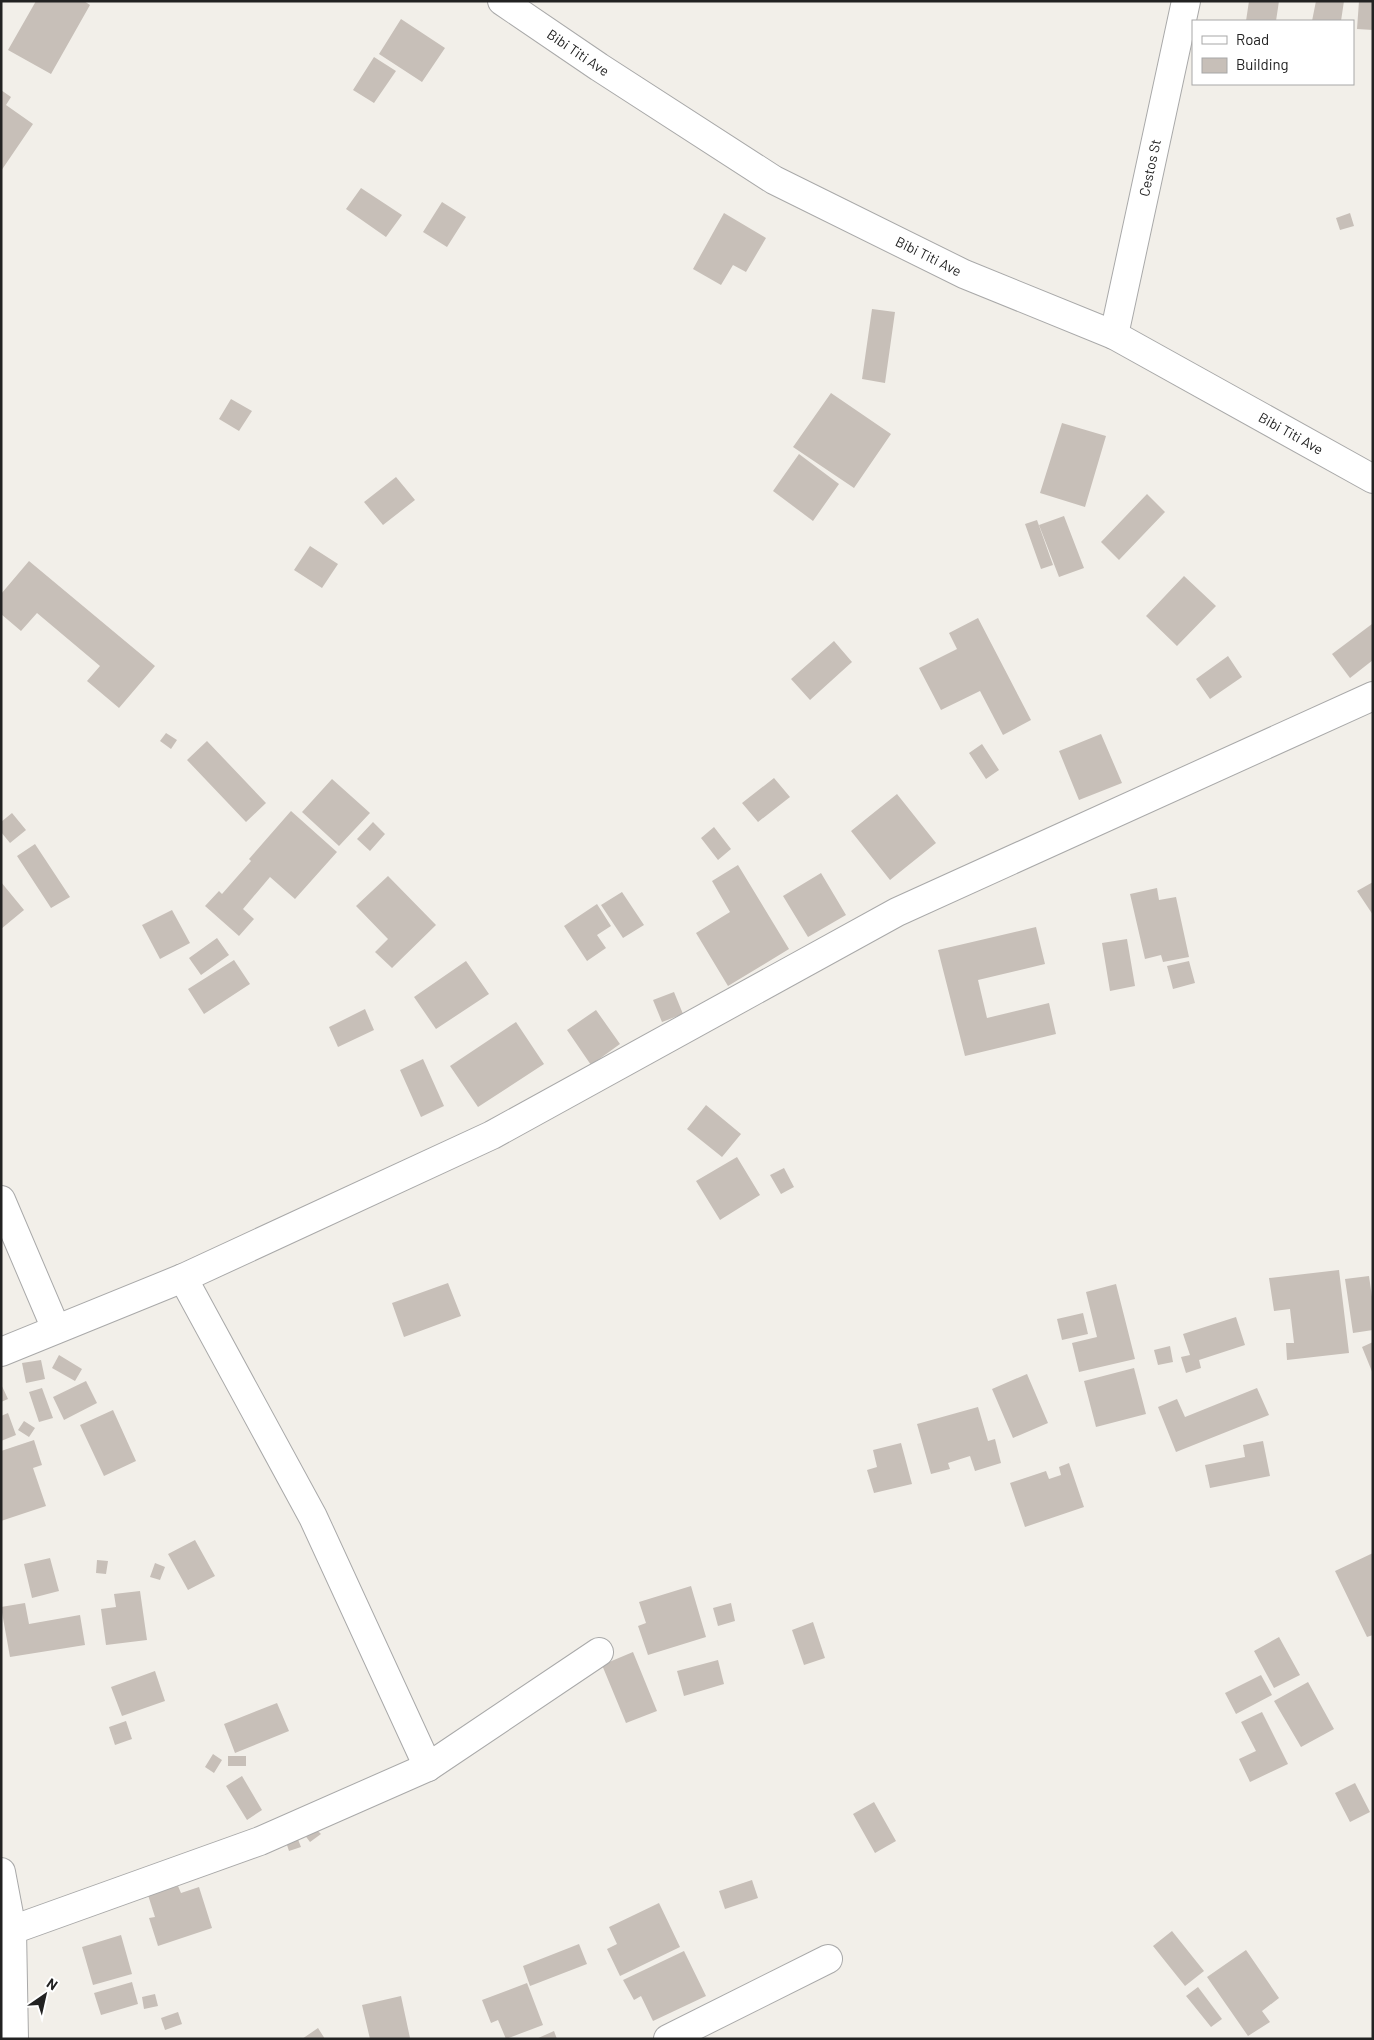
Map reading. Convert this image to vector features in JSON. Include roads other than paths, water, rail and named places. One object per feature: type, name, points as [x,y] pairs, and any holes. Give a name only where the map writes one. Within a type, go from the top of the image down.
[{"type":"street","name":"Bibi Titi Ave","points":[[502,1],[599,67],[774,180],[964,274],[1114,335],[1373,479]]},
{"type":"street","name":"Cestos St","points":[[1114,335],[1186,1]]},
{"type":"street","points":[[1,1352],[183,1278],[492,1135],[897,912],[1373,696]]},
{"type":"street","points":[[1,1200],[56,1329]]},
{"type":"street","points":[[183,1278],[313,1517],[428,1767]]},
{"type":"street","points":[[12,1930],[260,1841],[428,1767],[599,1652]]},
{"type":"street","points":[[1,1872],[12,1930],[14,2039]]},
{"type":"street","points":[[668,2039],[828,1959]]}]
